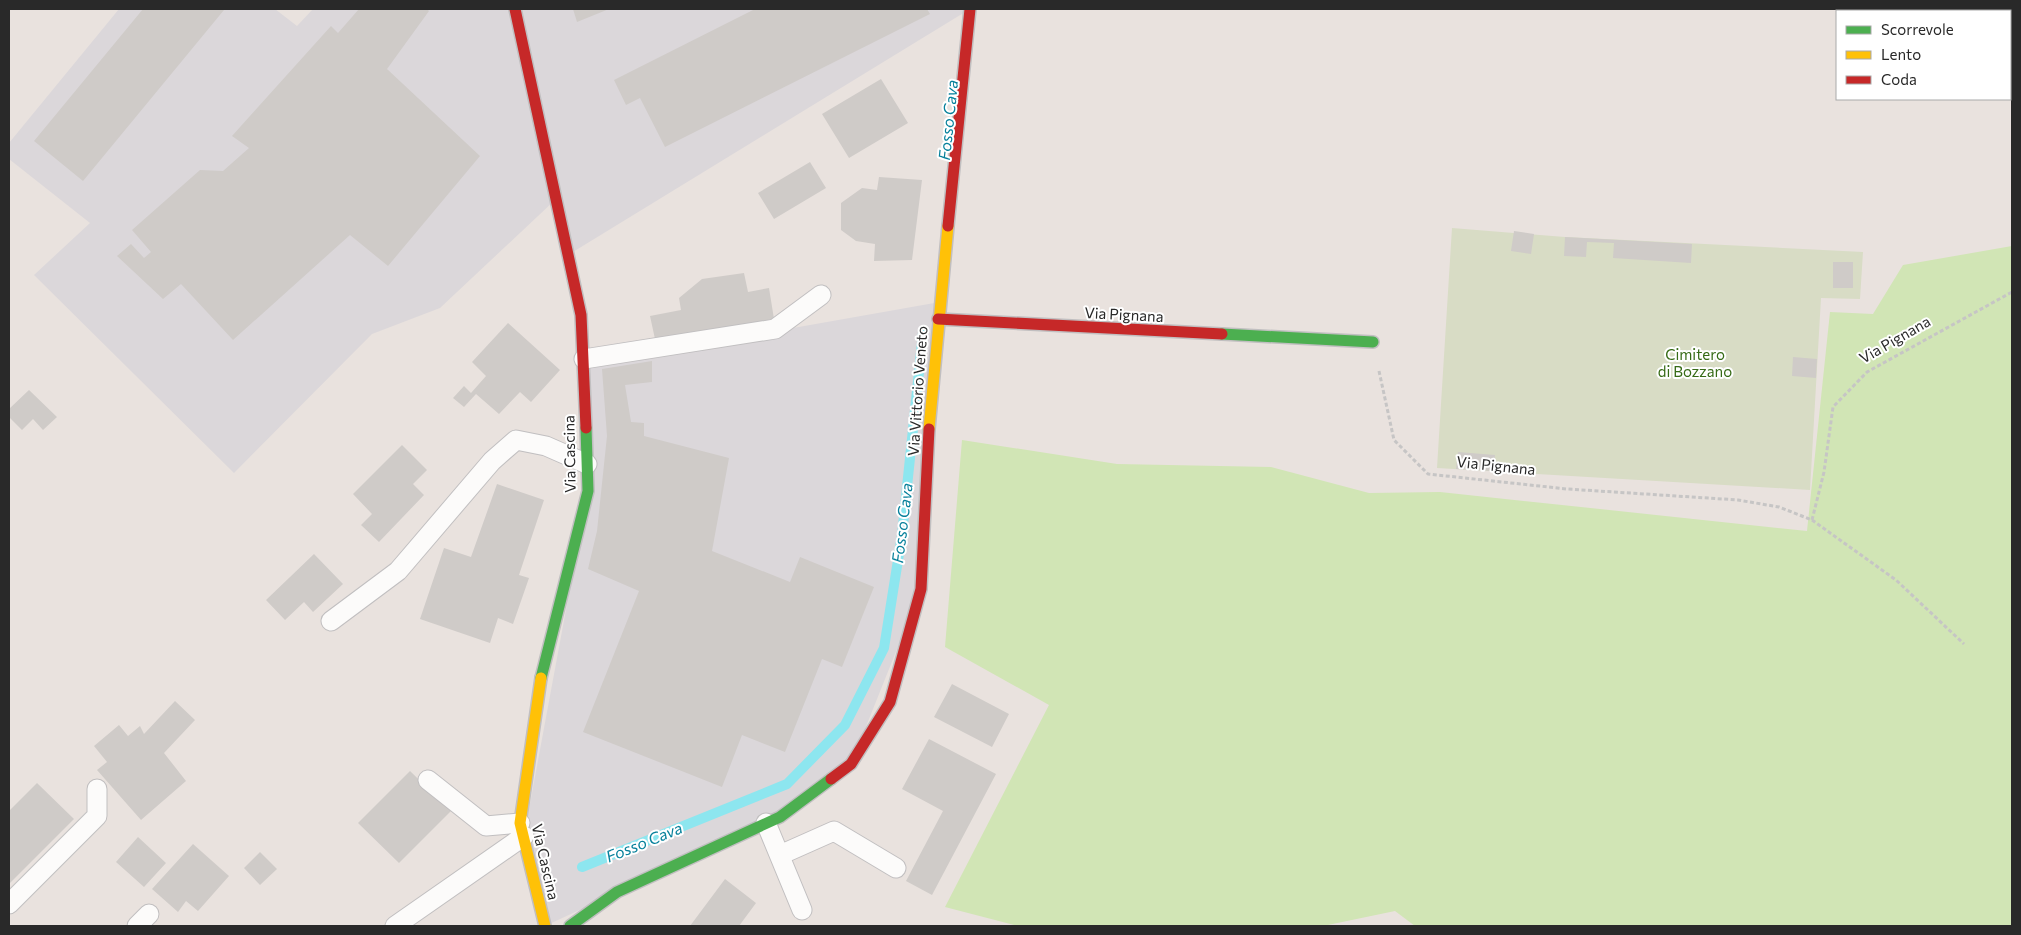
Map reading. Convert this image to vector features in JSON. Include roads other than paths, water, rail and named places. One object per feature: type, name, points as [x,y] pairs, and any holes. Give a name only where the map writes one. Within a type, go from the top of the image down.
[{"type":"street","name":"Via Cascina","points":[[515,9],[581,315],[584,359],[588,491],[538,689],[522,830],[545,926]]},
{"type":"street","name":"Via Vittorio Veneto","points":[[570,926],[617,892],[780,817],[851,764],[890,702],[922,589],[929,428],[938,319],[970,9]]},
{"type":"street","name":"Via Pignana","points":[[938,319],[1373,342]]},
{"type":"lane","points":[[584,359],[774,329],[821,295]]},
{"type":"lane","points":[[331,621],[398,571],[492,461],[516,440],[546,446],[587,464]]},
{"type":"lane","points":[[428,780],[486,826],[522,830]]},
{"type":"lane","points":[[9,904],[97,816],[97,789]]},
{"type":"lane","points":[[766,823],[802,910]]},
{"type":"lane","points":[[395,926],[522,830]]},
{"type":"lane","points":[[780,855],[834,831],[896,868]]},
{"type":"waterway","name":"Fosso Cava","points":[[582,867],[787,784],[845,725],[884,648],[902,535],[923,333]]},
{"type":"park label","name":"Cimitero di Bozzano","points":[[1695,364]]}]
